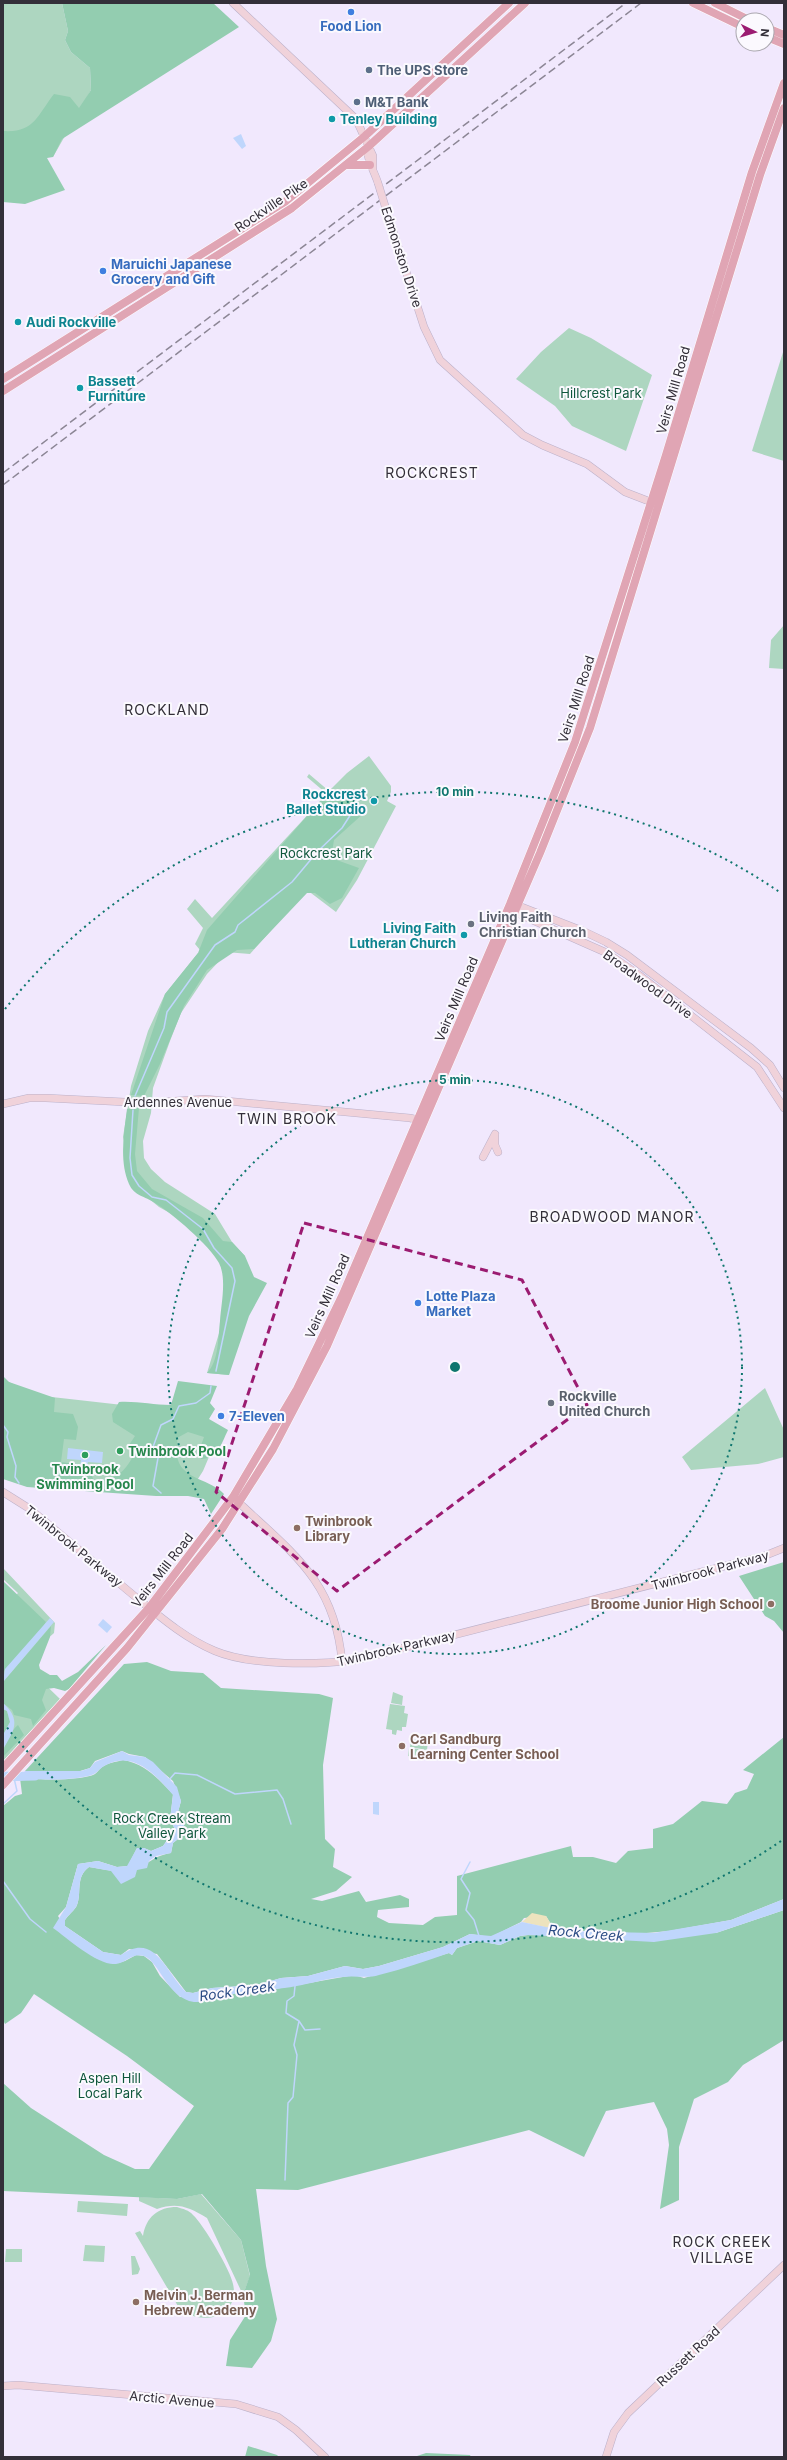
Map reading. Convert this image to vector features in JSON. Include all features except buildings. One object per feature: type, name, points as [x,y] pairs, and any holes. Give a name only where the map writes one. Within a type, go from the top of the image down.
[{"type":"main road","name":"Rockville Pike","points":[[4,378],[286,201],[364,138],[509,3]]},
{"type":"main road","name":"Rockville Pike","points":[[6,389],[292,208],[368,148],[525,3]]},
{"type":"main road","points":[[693,3],[735,23]]},
{"type":"main road","points":[[715,3],[735,13]]},
{"type":"main road","name":"Veirs Mill Road","points":[[421,1120],[517,907],[590,728],[752,172],[784,83]]},
{"type":"main road","name":"Veirs Mill Road","points":[[3,1784],[222,1529],[260,1473],[302,1398],[421,1120],[578,735],[655,503],[756,186],[784,108]]},
{"type":"main road","points":[[346,165],[372,167]]},
{"type":"main road","points":[[4,378],[6,389]]},
{"type":"main road","name":"Veirs Mill Road","points":[[4,1766],[153,1611],[232,1497],[297,1388],[346,1296]]},
{"type":"street","name":"Edmonston Drive","points":[[237,5],[352,117],[368,148],[372,167],[424,327],[434,345],[437,347],[449,366],[524,435],[542,445],[588,464],[625,492],[655,503]]},
{"type":"street","name":"Broadwood Drive","points":[[510,904],[606,942],[627,955],[751,1048],[770,1065],[784,1088]]},
{"type":"street","name":"Broadwood Drive","points":[[517,907],[607,953],[639,975],[756,1067],[784,1108]]},
{"type":"street","name":"Ardennes Avenue","points":[[3,1104],[40,1098],[145,1103],[205,1099],[421,1120]]},
{"type":"street","points":[[483,1157],[495,1134],[495,1145],[498,1152]]},
{"type":"street","name":"Twinbrook Parkway","points":[[3,1492],[30,1509],[153,1611],[184,1634],[216,1651],[266,1661],[294,1664],[356,1660],[725,1567],[764,1556],[784,1548]]},
{"type":"street","points":[[232,1497],[309,1570],[327,1598],[337,1626],[342,1662]]},
{"type":"street","name":"Russett Road","points":[[606,2457],[614,2432],[628,2413],[784,2265]]},
{"type":"street","name":"Arctic Avenue","points":[[3,2386],[18,2385],[236,2404],[278,2417],[296,2430],[325,2457]]},
{"type":"highlighted area","points":[[304,1223],[522,1280],[587,1405],[337,1591],[216,1492]]},
{"type":"green space","points":[[3,3],[62,3],[68,31],[65,40],[71,52],[90,68],[91,90],[53,157],[3,149]]},
{"type":"green space","points":[[62,3],[213,3],[239,27],[62,139],[53,157],[47,158],[65,190],[25,204],[3,202],[3,131],[22,129],[34,122],[54,94],[70,97],[79,108],[91,90],[90,68],[71,52],[65,40],[68,31]]},
{"type":"green space","name":"Hillcrest Park","points":[[569,328],[591,338],[652,375],[626,451],[572,426],[555,406],[516,379],[541,352]]},
{"type":"green space","points":[[784,349],[784,461],[752,451]]},
{"type":"green space","points":[[784,625],[784,669],[769,668],[771,640]]},
{"type":"green space","name":"Rockcrest Park","points":[[369,756],[391,786],[391,792],[387,801],[396,806],[357,880],[336,912],[307,890],[250,954],[200,950],[195,944],[203,928],[187,909],[195,899],[212,918],[327,794],[307,777],[309,774],[329,791],[347,773]]},
{"type":"green space","name":"Rockcrest Park","points":[[344,794],[361,807],[364,813],[334,840],[331,858],[359,868],[342,898],[330,904],[315,893],[307,893],[254,949],[237,950],[207,970],[184,1006],[160,1064],[144,1096],[131,1095],[165,994],[198,953],[207,930],[321,800]]},
{"type":"green space","points":[[198,953],[226,954],[207,974],[181,1013],[153,1088],[151,1113],[143,1141],[144,1158],[151,1169],[165,1182],[215,1214],[232,1242],[245,1256],[229,1375],[207,1373],[223,1320],[229,1292],[221,1262],[195,1227],[159,1207],[136,1188],[123,1137],[131,1086],[148,1031],[165,994]]},
{"type":"green space","points":[[139,1108],[135,1154],[137,1171],[152,1189],[203,1218],[223,1241],[232,1242],[245,1256],[254,1277],[267,1283],[249,1316],[229,1375],[207,1373],[214,1362],[218,1341],[223,1284],[223,1276],[219,1263],[208,1248],[180,1222],[162,1208],[134,1191],[129,1184],[123,1156],[127,1109]]},
{"type":"green space","name":"Twinbrook Pool","points":[[3,1376],[9,1382],[55,1398],[54,1412],[73,1414],[78,1427],[76,1440],[64,1439],[61,1462],[76,1464],[76,1471],[90,1473],[94,1480],[112,1478],[125,1469],[132,1458],[129,1445],[135,1436],[113,1422],[112,1414],[119,1402],[171,1405],[178,1381],[217,1386],[210,1403],[215,1409],[209,1419],[228,1430],[221,1445],[215,1454],[201,1459],[199,1451],[204,1437],[188,1432],[177,1438],[177,1455],[181,1466],[186,1471],[219,1489],[224,1494],[211,1514],[204,1499],[188,1496],[156,1496],[27,1487],[3,1479]]},
{"type":"green space","name":"Twinbrook Pool","points":[[3,1379],[34,1395],[167,1410],[182,1387],[200,1414],[220,1431],[203,1471],[189,1493],[26,1484]]},
{"type":"green space","points":[[765,1388],[784,1430],[784,1457],[758,1464],[691,1470],[682,1457]]},
{"type":"green space","name":"Broome Junior High School","points":[[784,1562],[784,1633],[774,1621],[765,1616],[739,1576]]},
{"type":"green space","points":[[3,1568],[55,1623],[54,1633],[35,1650],[27,1667],[60,1699],[4,1760],[3,1608],[18,1593],[3,1579]]},
{"type":"green space","points":[[3,1581],[46,1622],[40,1632],[3,1672]]},
{"type":"green space","points":[[51,1626],[50,1637],[39,1665],[40,1669],[50,1675],[57,1675],[62,1681],[78,1672],[106,1645],[69,1689],[65,1691],[54,1688],[46,1689],[42,1700],[46,1710],[33,1726],[31,1719],[14,1715],[12,1710],[3,1703],[3,1682]]},
{"type":"green space","points":[[147,1662],[171,1671],[203,1673],[221,1688],[319,1694],[333,1698],[323,1765],[325,1839],[335,1849],[333,1867],[352,1877],[336,1891],[311,1899],[322,1901],[359,1891],[366,1902],[400,1895],[409,1899],[409,1907],[378,1910],[377,1917],[389,1923],[423,1925],[435,1917],[457,1915],[457,1876],[571,1846],[573,1857],[593,1857],[616,1863],[628,1851],[653,1848],[653,1829],[673,1824],[702,1801],[727,1804],[735,1793],[747,1789],[754,1774],[743,1770],[784,1737],[784,1899],[731,1920],[669,1931],[635,1934],[616,1931],[565,1931],[554,1929],[546,1916],[524,1918],[521,1922],[491,1937],[470,1934],[443,1947],[379,1966],[363,1969],[345,1966],[308,1976],[281,1978],[257,1985],[212,1988],[193,1993],[186,1992],[157,1954],[129,1949],[121,1955],[103,1952],[65,1926],[65,1920],[77,1905],[82,1875],[89,1867],[128,1872],[138,1869],[157,1857],[171,1853],[173,1843],[183,1835],[185,1828],[178,1812],[181,1801],[173,1781],[145,1757],[122,1751],[95,1761],[90,1768],[80,1771],[25,1771],[124,1664]]},
{"type":"green space","points":[[393,1692],[403,1696],[402,1705],[391,1703]]},
{"type":"green space","points":[[390,1704],[405,1706],[404,1713],[408,1714],[406,1727],[402,1727],[402,1731],[397,1730],[396,1735],[392,1734],[392,1730],[386,1729]]},
{"type":"green space","points":[[3,1709],[7,1711],[10,1722],[3,1735]]},
{"type":"green space","points":[[18,1725],[24,1735],[3,1757],[4,1749],[12,1731]]},
{"type":"green space","points":[[411,1739],[428,1741],[427,1750],[410,1747]]},
{"type":"green space","points":[[409,1748],[427,1750],[426,1759],[408,1756]]},
{"type":"green space","name":"Rock Creek Stream Valley Park","points":[[123,1760],[145,1768],[151,1772],[173,1794],[170,1820],[175,1829],[163,1846],[151,1851],[144,1848],[137,1848],[128,1866],[117,1867],[98,1861],[78,1864],[66,1907],[58,1916],[76,1945],[96,1958],[114,1964],[125,1961],[136,1955],[144,1956],[152,1962],[160,1976],[180,1997],[264,1991],[354,1975],[364,1978],[449,1953],[452,1955],[457,1948],[478,1941],[500,1945],[520,1936],[528,1935],[716,1933],[784,1910],[784,2040],[743,2065],[728,2082],[694,2099],[679,2147],[679,2200],[660,2209],[669,2145],[667,2129],[654,2102],[606,2111],[584,2157],[529,2130],[298,2190],[256,2189],[266,2266],[277,2319],[271,2341],[252,2368],[226,2366],[230,2340],[246,2315],[243,2295],[250,2275],[241,2240],[202,2194],[177,2199],[3,2191],[3,2083],[31,2108],[104,2155],[135,2169],[149,2169],[194,2106],[127,2056],[34,1994],[21,2013],[5,2024],[3,2020],[3,1806],[15,1796],[22,1794],[20,1778],[80,1778],[95,1774],[107,1764]]},
{"type":"green space","points":[[201,2194],[241,2240],[250,2276],[243,2295],[207,2218],[189,2208],[171,2206],[157,2209],[139,2201],[139,2197],[177,2199]]},
{"type":"green space","points":[[78,2201],[128,2204],[127,2216],[77,2212]]},
{"type":"green space","points":[[170,2207],[177,2207],[190,2212],[198,2220],[216,2248],[233,2284],[234,2294],[232,2303],[227,2310],[212,2317],[203,2318],[185,2312],[182,2313],[135,2233],[140,2231],[143,2236],[147,2223],[154,2214]]},
{"type":"green space","points":[[85,2245],[105,2246],[104,2262],[83,2261]]},
{"type":"green space","points":[[6,2249],[22,2249],[22,2262],[5,2262]]},
{"type":"green space","points":[[131,2256],[135,2256],[140,2269],[138,2274],[132,2275]]},
{"type":"green space","points":[[248,2446],[277,2455],[279,2457],[245,2457]]},
{"type":"green space","points":[[426,2453],[470,2455],[471,2457],[414,2457]]},
{"type":"sand","points":[[532,1913],[546,1916],[554,1929],[522,1922]]},
{"type":"water","points":[[241,134],[246,146],[242,149],[233,138]]},
{"type":"water","name":"Twinbrook Swimming Pool","points":[[68,1448],[103,1452],[102,1463],[88,1462],[87,1467],[80,1466],[81,1460],[67,1459]]},
{"type":"water","points":[[50,1618],[54,1622],[3,1682],[5,1669]]},
{"type":"water","points":[[103,1619],[112,1627],[107,1633],[98,1625]]},
{"type":"water","points":[[3,1703],[12,1714],[14,1725],[11,1736],[3,1749],[3,1735],[10,1722],[7,1711],[3,1709]]},
{"type":"water","points":[[122,1751],[129,1755],[145,1757],[153,1762],[177,1787],[181,1801],[178,1812],[185,1828],[183,1835],[173,1843],[171,1853],[156,1856],[149,1861],[147,1868],[137,1870],[135,1877],[121,1884],[111,1871],[89,1867],[82,1875],[77,1905],[65,1920],[65,1926],[103,1952],[121,1955],[133,1949],[143,1948],[151,1951],[159,1957],[186,1992],[193,1993],[212,1988],[257,1985],[281,1978],[308,1976],[345,1966],[363,1969],[379,1966],[443,1947],[470,1934],[491,1936],[522,1922],[565,1931],[654,1933],[731,1920],[784,1899],[784,1910],[716,1933],[654,1942],[528,1935],[520,1936],[500,1945],[478,1941],[457,1948],[452,1955],[449,1953],[406,1968],[375,1976],[328,1979],[295,1986],[244,1992],[194,2002],[177,1994],[155,1965],[144,1956],[136,1955],[123,1962],[115,1964],[108,1963],[91,1956],[53,1928],[66,1907],[78,1864],[98,1861],[117,1867],[127,1866],[137,1848],[144,1848],[151,1851],[163,1846],[175,1829],[170,1820],[173,1795],[152,1773],[144,1767],[126,1761],[116,1761],[104,1766],[94,1774],[78,1778],[20,1778],[25,1771],[81,1771],[90,1768],[95,1762]]},
{"type":"water","points":[[373,1802],[379,1802],[379,1815],[373,1814]]},
{"type":"waterway","points":[[135,1096],[164,1028],[167,1012],[215,945],[235,932],[238,925],[292,882],[318,851],[342,828],[351,814]]},
{"type":"waterway","points":[[133,1110],[130,1158],[132,1175],[139,1186],[152,1197],[166,1200],[203,1229],[214,1248],[232,1268],[235,1281],[216,1371]]},
{"type":"waterway","points":[[161,1493],[153,1486],[158,1458],[153,1447],[161,1425],[173,1419],[179,1406],[196,1403],[210,1393],[211,1386]]},
{"type":"waterway","points":[[3,1425],[8,1432],[7,1437],[16,1466],[15,1477],[19,1483]]},
{"type":"waterway","points":[[169,1780],[175,1773],[197,1775],[235,1794],[277,1790],[283,1799],[291,1824]]},
{"type":"waterway","name":"Rock Creek","points":[[3,1776],[35,1776]]},
{"type":"waterway","points":[[3,1804],[17,1791],[14,1778]]},
{"type":"waterway","points":[[470,1862],[461,1879],[470,1893],[466,1910],[474,1920],[479,1936]]},
{"type":"waterway","points":[[3,1881],[30,1919],[46,1932]]},
{"type":"waterway","points":[[285,2180],[288,2103],[293,2097],[297,2055],[294,2045],[299,2021],[286,2013],[287,2001],[294,1996],[295,1986]]},
{"type":"waterway","points":[[299,2021],[305,2030],[320,2029]]},
{"type":"railway","points":[[3,473],[626,3]]},
{"type":"railway","points":[[3,485],[641,3]]},
{"type":"place","name":"Food Lion","points":[[351,12]]},
{"type":"place","name":"The UPS Store","points":[[369,70]]},
{"type":"place","name":"M&T Bank","points":[[357,102]]},
{"type":"place","name":"Tenley Building","points":[[332,119]]},
{"type":"place","name":"Maruichi Japanese Grocery and Gift","points":[[103,271]]},
{"type":"place","name":"Audi Rockville","points":[[18,322]]},
{"type":"place","name":"Bassett Furniture","points":[[80,388]]},
{"type":"place","name":"Rockcrest Ballet Studio","points":[[374,801]]},
{"type":"place","name":"Living Faith Christian Church","points":[[471,924]]},
{"type":"place","name":"Living Faith Lutheran Church","points":[[464,935]]},
{"type":"place","name":"Lotte Plaza Market","points":[[418,1303]]},
{"type":"place","name":"Rockville United Church","points":[[551,1403]]},
{"type":"place","name":"7-Eleven","points":[[221,1416]]},
{"type":"place","name":"Twinbrook Pool","points":[[120,1451]]},
{"type":"place","name":"Twinbrook Swimming Pool","points":[[85,1455]]},
{"type":"place","name":"Twinbrook Library","points":[[297,1528]]},
{"type":"place","name":"Broome Junior High School","points":[[771,1604]]},
{"type":"place","name":"Carl Sandburg Learning Center School","points":[[402,1746]]},
{"type":"place","name":"Melvin J. Berman Hebrew Academy","points":[[136,2302]]},
{"type":"district","name":"ROCKCREST","points":[[432,473]]},
{"type":"district","name":"ROCKLAND","points":[[167,710]]},
{"type":"district","name":"TWIN BROOK","points":[[287,1119]]},
{"type":"district","name":"BROADWOOD MANOR","points":[[612,1217]]},
{"type":"district","name":"ROCK CREEK VILLAGE","points":[[722,2250]]},
{"type":"park label","name":"Aspen Hill Local Park","points":[[110,2086]]}]
